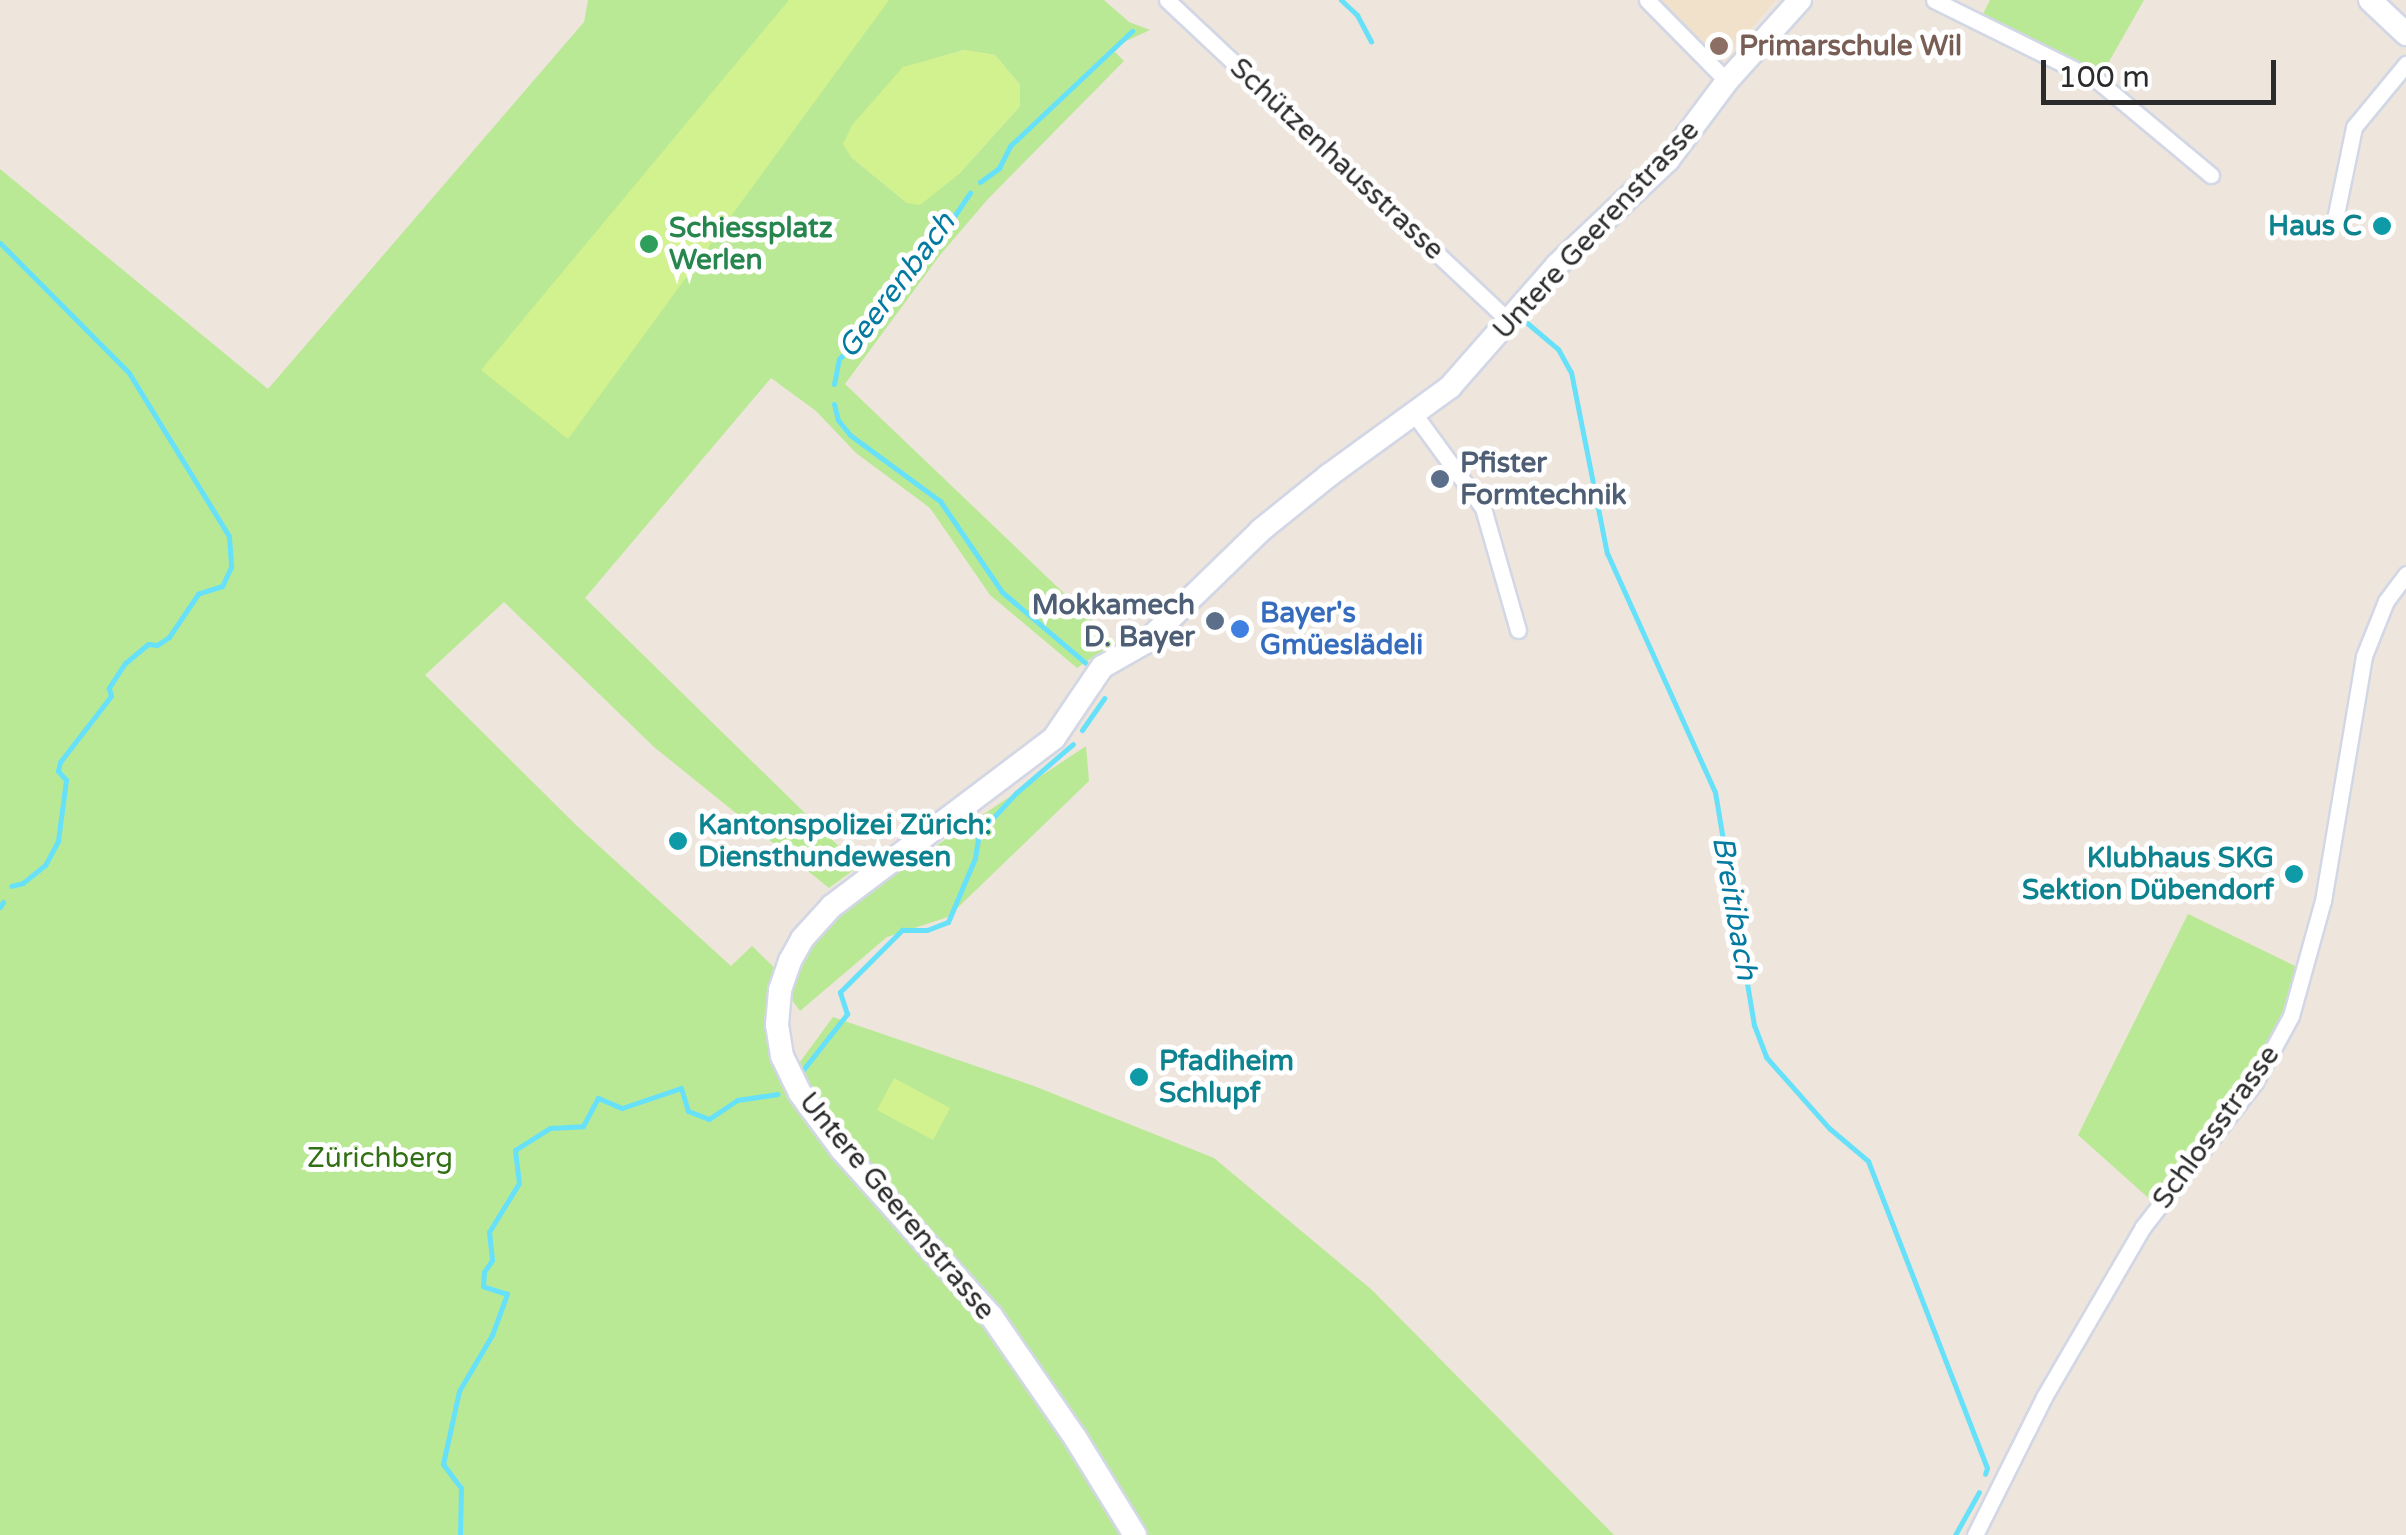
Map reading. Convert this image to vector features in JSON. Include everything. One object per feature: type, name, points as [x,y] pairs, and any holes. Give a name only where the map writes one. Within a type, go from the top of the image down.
[{"type":"street","name":"Schützenhausstrasse","points":[[1167,0],[1507,319]]},
{"type":"street","points":[[1647,0],[1727,81]]},
{"type":"street","name":"Untere Geerenstrasse","points":[[1135,1535],[1076,1439],[991,1316],[842,1150],[800,1093],[778,1036],[780,990],[796,950],[816,920],[1054,738],[1102,666],[1146,642],[1261,530],[1328,476],[1415,415],[1470,366],[1507,319],[1668,160],[1727,81],[1800,0]]},
{"type":"street","points":[[1934,0],[2098,81],[2210,174]]},
{"type":"street","points":[[2370,0],[2406,34]]},
{"type":"street","points":[[2334,224],[2354,128],[2406,64]]},
{"type":"street","points":[[1415,415],[1483,508],[1518,630]]},
{"type":"street","name":"Schlossstrasse","points":[[1975,1535],[2044,1397],[2124,1258],[2255,1082],[2291,1016],[2323,901],[2364,656],[2386,601],[2406,574]]},
{"type":"shaded area","name":"Primarschule Wil","points":[[1654,0],[1776,0],[1721,63]]},
{"type":"green space","name":"Zürichberg","points":[[588,0],[1104,0],[1129,22],[1150,30],[1111,48],[1124,61],[988,199],[940,255],[845,384],[1115,642],[1077,668],[990,595],[930,508],[856,453],[816,411],[771,378],[585,598],[859,866],[829,888],[654,747],[504,602],[425,675],[577,826],[731,966],[752,946],[784,977],[805,948],[862,895],[1086,746],[1089,781],[948,917],[887,937],[800,1011],[786,992],[787,1039],[797,1066],[833,1017],[1034,1086],[1214,1158],[1372,1290],[1614,1535],[0,1535],[0,169],[268,389],[584,22]],"holes":[[[964,50],[995,55],[1020,85],[1020,106],[959,174],[907,203],[851,157],[929,60]]]},
{"type":"green space","name":"Schiessplatz Werlen","points":[[789,0],[889,0],[568,439],[481,370]]},
{"type":"green space","points":[[1990,0],[2144,0],[2098,81],[1979,22]]},
{"type":"green space","points":[[965,50],[995,55],[1020,85],[1020,106],[959,174],[920,205],[907,203],[851,157],[843,144],[852,125],[903,67]]},
{"type":"green space","points":[[2188,914],[2297,967],[2280,1023],[2257,1067],[2153,1202],[2078,1135]]},
{"type":"green space","points":[[894,1078],[950,1108],[933,1140],[877,1110]]},
{"type":"waterway","name":"Breitibach","points":[[1341,0],[1357,15],[1371,41]]},
{"type":"waterway","name":"Geerenbach","points":[[980,182],[999,168],[1010,146],[1132,31]]},
{"type":"waterway","name":"Geerenbach","points":[[834,384],[839,359],[871,325],[876,310],[886,306],[900,276],[914,267],[926,239],[955,215],[970,193]]},
{"type":"waterway","points":[[0,243],[129,373],[229,536],[231,567],[222,586],[198,594],[169,637],[157,645],[148,644],[125,663],[109,688],[111,696],[60,762],[58,771],[66,780],[58,841],[45,865],[23,883],[11,886]]},
{"type":"waterway","name":"Breitibach","points":[[1526,322],[1558,349],[1571,372],[1607,553],[1715,792],[1754,1025],[1766,1057],[1829,1128],[1868,1161],[1987,1468],[1985,1474]]},
{"type":"waterway","name":"Geerenbach","points":[[834,404],[838,420],[850,435],[940,501],[1002,592],[1087,664]]},
{"type":"waterway","name":"Geerenbach","points":[[1082,730],[1104,698]]},
{"type":"waterway","name":"Geerenbach","points":[[799,1075],[847,1014],[840,992],[902,930],[927,930],[948,922],[975,858],[979,833],[1016,793],[1073,744]]},
{"type":"waterway","points":[[0,907],[3,902]]},
{"type":"waterway","name":"Geerenbach","points":[[460,1535],[461,1488],[443,1464],[459,1391],[492,1335],[507,1294],[483,1286],[484,1272],[492,1260],[489,1232],[519,1183],[515,1150],[550,1128],[583,1126],[598,1098],[622,1108],[681,1088],[688,1111],[709,1119],[737,1100],[778,1094]]},
{"type":"waterway","name":"Breitibach","points":[[1955,1535],[1979,1492]]},
{"type":"place","name":"Primarschule Wil","points":[[1719,46]]},
{"type":"place","name":"Haus C","points":[[2382,226]]},
{"type":"place","name":"Schiessplatz Werlen","points":[[649,244]]},
{"type":"place","name":"Pfister Formtechnik","points":[[1440,479]]},
{"type":"place","name":"Mokkamech D. Bayer","points":[[1215,621]]},
{"type":"place","name":"Bayer's Gmüeslädeli","points":[[1240,629]]},
{"type":"place","name":"Kantonspolizei Zürich: Diensthundewesen","points":[[678,841]]},
{"type":"place","name":"Klubhaus SKG Sektion Dübendorf","points":[[2294,874]]},
{"type":"place","name":"Pfadiheim Schlupf","points":[[1139,1077]]}]
